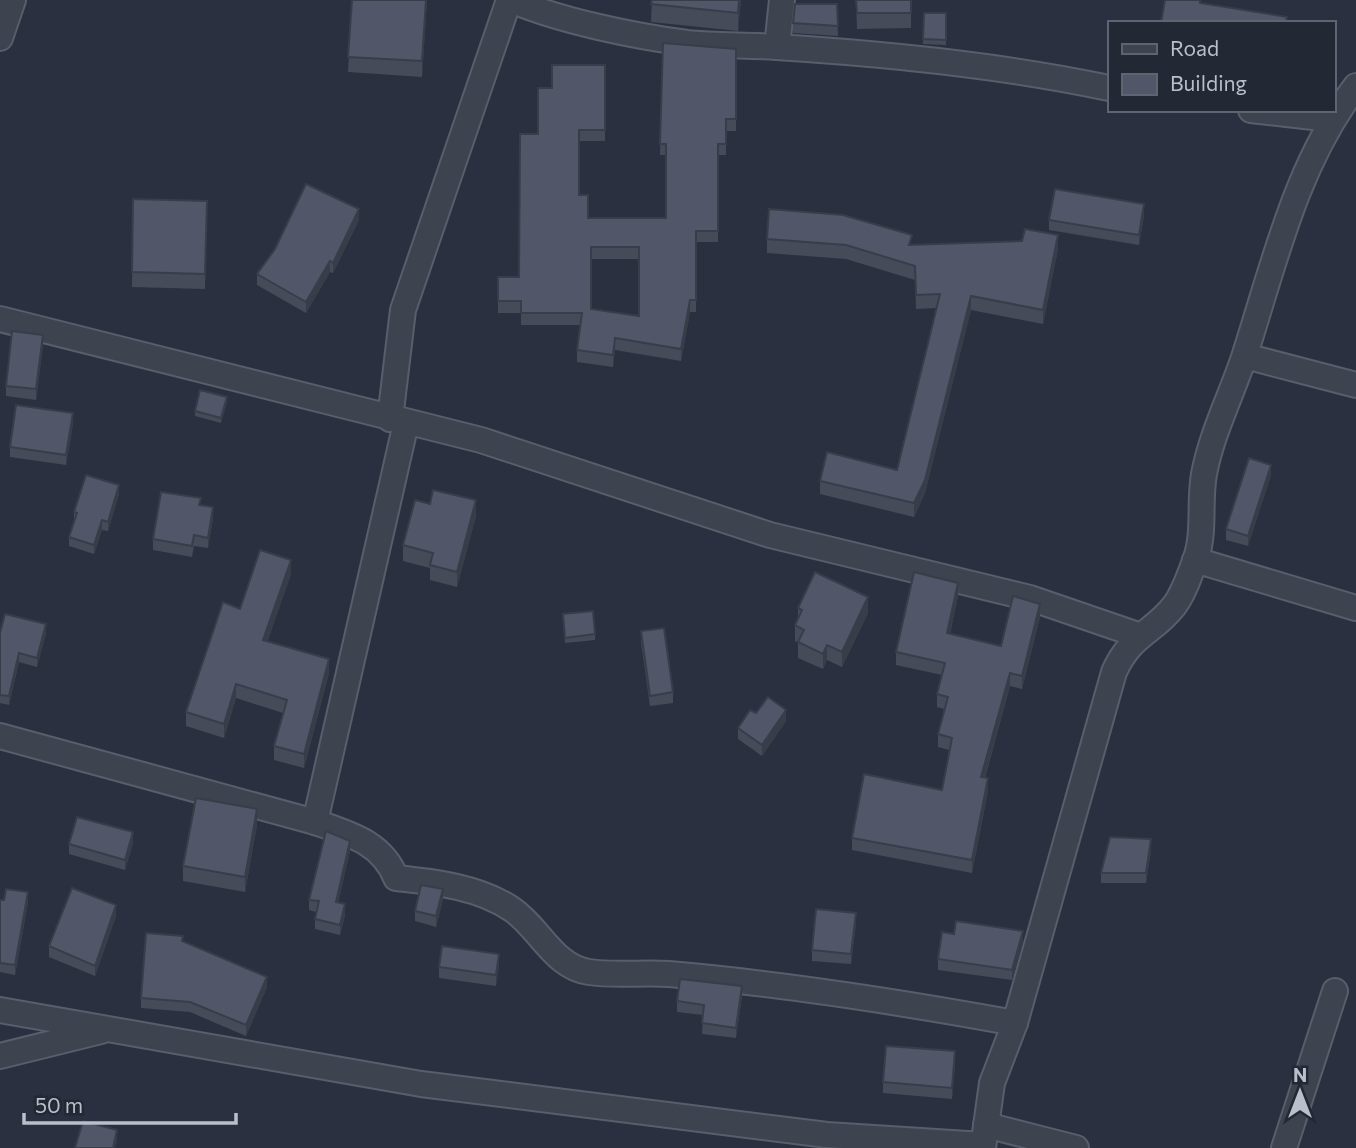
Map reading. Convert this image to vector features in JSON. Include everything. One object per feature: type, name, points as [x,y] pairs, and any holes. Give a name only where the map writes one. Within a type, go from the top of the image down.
[{"type":"street","points":[[0,38],[13,0]]},
{"type":"street","points":[[316,822],[398,421],[403,310],[510,0],[542,13],[686,43],[777,47],[953,63],[1062,78],[1108,88]]},
{"type":"street","points":[[777,47],[782,0]]},
{"type":"street","points":[[984,1139],[992,1083],[1015,1023],[1114,672],[1121,656],[1138,635],[1160,620],[1174,605],[1195,560],[1203,476],[1214,434],[1245,356],[1296,194],[1331,119],[1356,86]]},
{"type":"street","points":[[1269,112],[1331,119]]},
{"type":"street","points":[[0,319],[481,440],[770,535],[1030,598],[1138,635]]},
{"type":"street","points":[[1245,356],[1356,385]]},
{"type":"street","points":[[1195,560],[1356,608]]},
{"type":"street","points":[[0,736],[316,822],[359,838],[390,861],[396,878],[437,883],[481,894],[513,910],[567,965],[589,972],[668,974],[856,994],[1015,1023]]},
{"type":"street","points":[[1284,1148],[1335,990]]},
{"type":"street","points":[[0,1010],[421,1084],[827,1135],[984,1139],[1076,1148]]},
{"type":"street","points":[[0,1056],[112,1029]]},
{"type":"building","points":[[352,0],[426,0],[422,61],[348,57]]},
{"type":"building","points":[[652,0],[739,0],[738,13],[651,4]]},
{"type":"building","points":[[856,0],[911,0],[911,13],[857,13]]},
{"type":"building","points":[[1165,0],[1200,0],[1200,3],[1287,17],[1286,21],[1161,21]]},
{"type":"building","points":[[795,4],[837,4],[838,26],[793,23]]},
{"type":"building","points":[[924,13],[946,13],[946,40],[923,39]]},
{"type":"building","points":[[663,43],[736,49],[736,119],[726,119],[726,144],[718,144],[718,231],[696,231],[696,300],[690,300],[681,349],[615,338],[613,355],[577,350],[582,313],[521,313],[521,301],[498,301],[498,277],[519,277],[520,134],[538,134],[538,88],[552,88],[552,65],[605,65],[605,130],[579,130],[579,195],[588,195],[588,218],[666,218],[666,144],[660,144]],"holes":[[[591,247],[639,247],[639,316],[591,309]]]},
{"type":"building","points":[[306,184],[359,209],[333,263],[330,261],[306,302],[257,274],[275,249]]},
{"type":"building","points":[[1055,189],[1144,204],[1139,235],[1049,220]]},
{"type":"building","points":[[133,199],[207,201],[205,274],[132,272]]},
{"type":"building","points":[[769,209],[843,215],[912,235],[909,245],[1022,241],[1025,229],[1058,235],[1043,310],[971,296],[925,480],[914,503],[820,481],[827,452],[897,470],[940,294],[916,295],[915,266],[846,245],[767,239]]},
{"type":"building","points":[[12,331],[43,335],[36,389],[6,386]]},
{"type":"building","points":[[200,390],[227,397],[221,418],[195,411]]},
{"type":"building","points":[[16,405],[73,413],[66,455],[10,447]]},
{"type":"building","points":[[1249,458],[1271,465],[1248,536],[1226,529]]},
{"type":"building","points":[[86,475],[119,485],[108,522],[102,520],[94,545],[69,537]]},
{"type":"building","points":[[433,490],[476,500],[457,572],[430,565],[433,553],[403,545],[415,500],[430,504]]},
{"type":"building","points":[[161,492],[201,498],[199,505],[213,507],[208,538],[194,535],[192,546],[153,539]]},
{"type":"building","points":[[260,550],[291,560],[263,640],[329,659],[304,754],[274,746],[287,700],[236,684],[224,724],[186,712],[223,602],[240,609]]},
{"type":"building","points":[[815,572],[868,597],[842,652],[827,645],[823,654],[798,642],[804,630],[795,625],[802,610],[798,608]]},
{"type":"building","points":[[914,572],[958,583],[947,633],[1001,646],[1013,596],[1040,604],[1022,676],[1010,673],[981,777],[988,778],[972,860],[852,838],[864,774],[942,790],[952,738],[938,734],[948,697],[937,694],[945,663],[896,652]]},
{"type":"building","points":[[593,611],[595,634],[565,638],[563,614]]},
{"type":"building","points":[[5,614],[46,624],[37,658],[19,653],[9,696],[0,695],[0,633]]},
{"type":"building","points":[[664,628],[673,692],[650,696],[641,631]]},
{"type":"building","points":[[768,697],[786,710],[762,745],[738,728],[750,710],[756,713]]},
{"type":"building","points":[[196,798],[257,809],[245,877],[183,866]]},
{"type":"building","points":[[77,817],[133,832],[125,860],[69,844]]},
{"type":"building","points":[[326,831],[350,841],[336,902],[345,904],[340,925],[315,919],[319,901],[309,900]]},
{"type":"building","points":[[1110,837],[1151,839],[1146,873],[1101,873]]},
{"type":"building","points":[[421,885],[443,889],[436,916],[415,911]]},
{"type":"building","points":[[72,888],[116,905],[95,966],[49,946]]},
{"type":"building","points":[[6,889],[28,892],[15,965],[0,963],[0,900],[4,900]]},
{"type":"building","points":[[816,909],[856,913],[851,954],[812,950]]},
{"type":"building","points":[[956,921],[1023,931],[1012,970],[938,959],[942,932],[954,934]]},
{"type":"building","points":[[146,933],[183,936],[182,941],[267,977],[246,1025],[190,1002],[141,998]]},
{"type":"building","points":[[442,946],[499,954],[496,975],[439,967]]},
{"type":"building","points":[[680,979],[742,986],[736,1028],[702,1023],[704,1005],[677,1001]]},
{"type":"building","points":[[886,1046],[955,1051],[952,1088],[883,1082]]},
{"type":"building","points":[[83,1121],[117,1130],[113,1148],[75,1148]]}]
